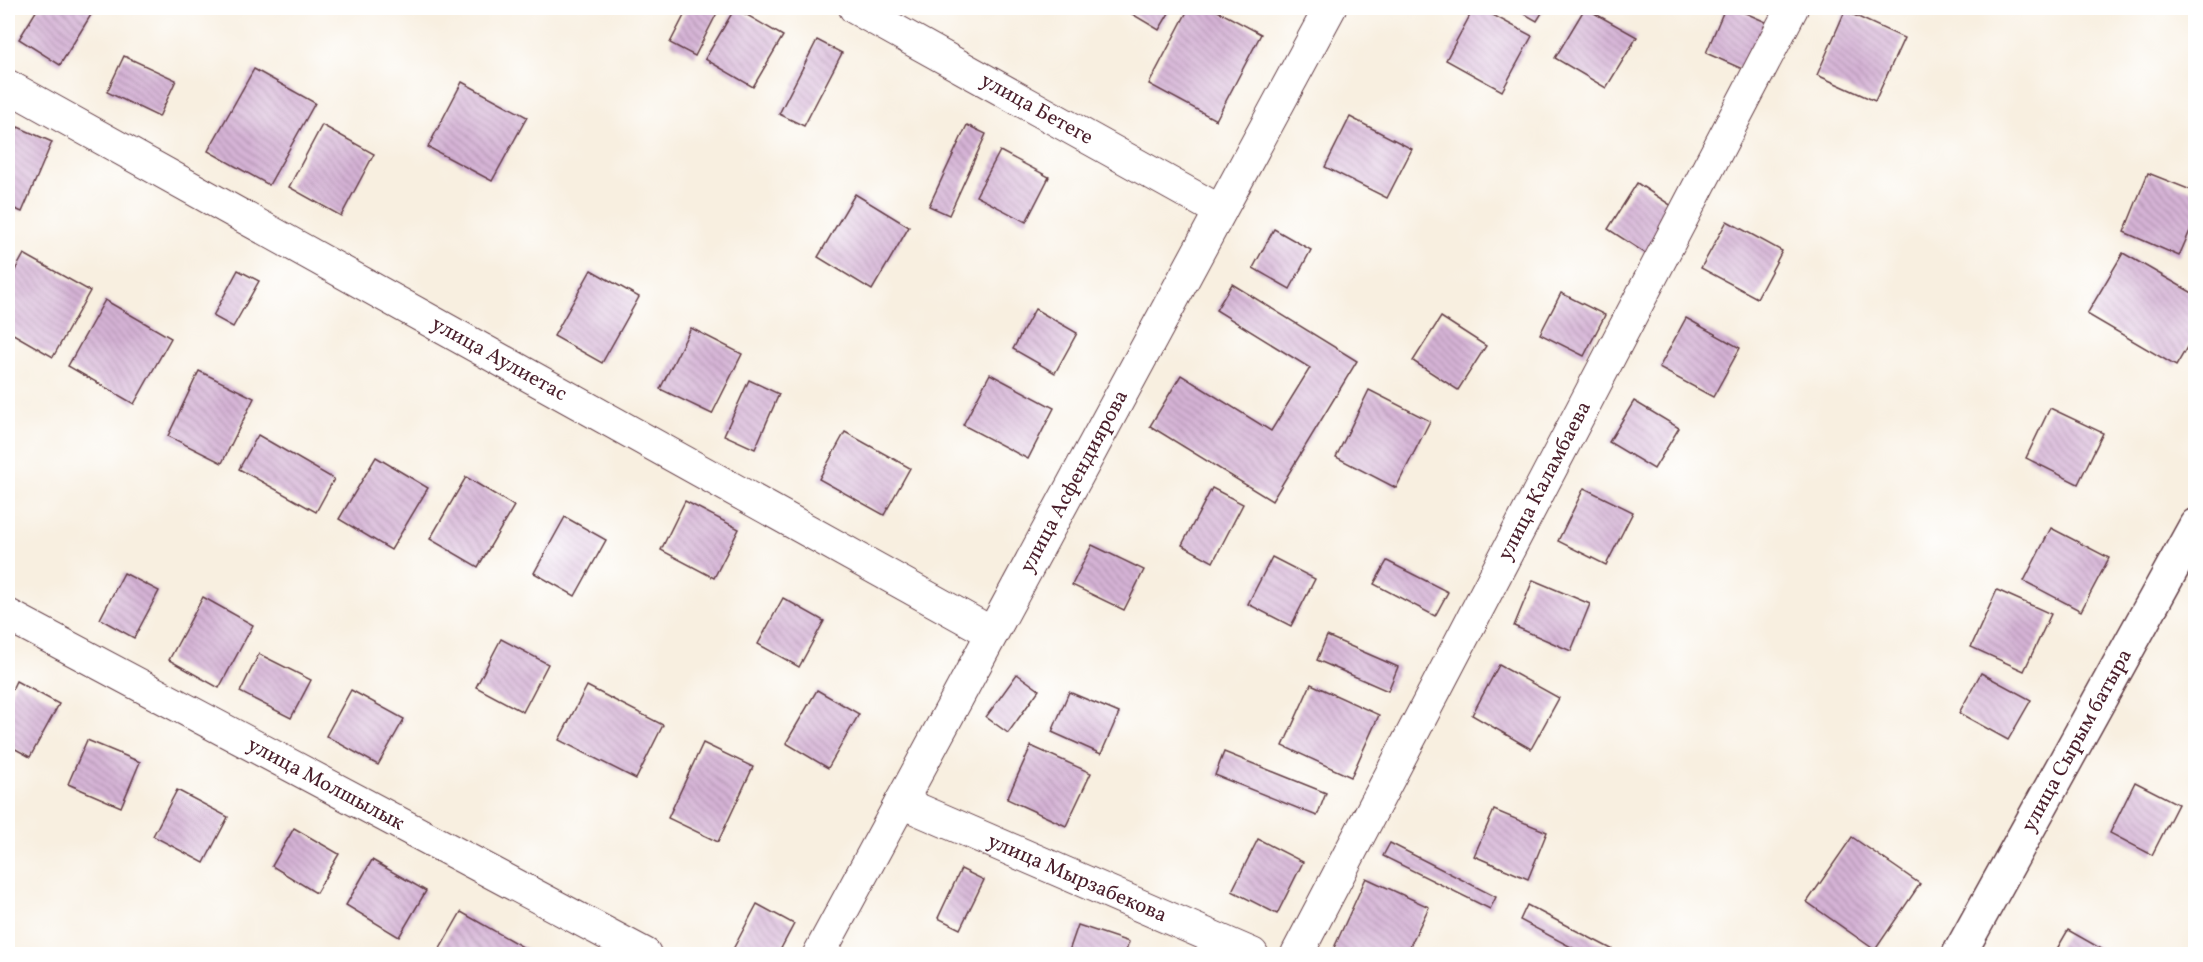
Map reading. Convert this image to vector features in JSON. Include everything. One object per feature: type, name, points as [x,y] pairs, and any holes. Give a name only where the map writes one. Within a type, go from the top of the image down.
[{"type":"street","name":"улица Бетеге","points":[[855,8],[1221,211]]},
{"type":"street","name":"улица Асфендиярова","points":[[819,954],[1330,8]]},
{"type":"street","name":"улица Каламбаева","points":[[1297,954],[1792,8]]},
{"type":"street","name":"улица Аулиетас","points":[[8,86],[992,633]]},
{"type":"street","name":"улица Сырым батыра","points":[[1959,954],[2196,525]]},
{"type":"street","name":"улица Молшылык","points":[[8,615],[645,954]]},
{"type":"street","name":"улица Мырзабекова","points":[[901,802],[1252,954]]},
{"type":"building","points":[[38,8],[90,8],[94,10],[60,65],[19,39]]},
{"type":"building","points":[[688,8],[710,8],[718,11],[695,56],[670,43]]},
{"type":"building","points":[[735,8],[783,36],[753,87],[705,59]]},
{"type":"building","points":[[1122,8],[1172,8],[1159,30]]},
{"type":"building","points":[[1189,8],[1212,8],[1261,34],[1216,120],[1149,84]]},
{"type":"building","points":[[1474,8],[1480,8],[1532,36],[1502,91],[1446,60]]},
{"type":"building","points":[[1514,8],[1545,8],[1537,21]]},
{"type":"building","points":[[1585,8],[1637,37],[1606,88],[1555,58]]},
{"type":"building","points":[[1725,8],[1734,8],[1768,23],[1747,71],[1706,53]]},
{"type":"building","points":[[1845,11],[1904,38],[1875,101],[1817,75]]},
{"type":"building","points":[[817,40],[842,53],[804,126],[779,114]]},
{"type":"building","points":[[124,56],[176,80],[159,117],[107,92]]},
{"type":"building","points":[[254,69],[315,103],[269,185],[208,151]]},
{"type":"building","points":[[462,82],[527,117],[492,181],[428,147]]},
{"type":"building","points":[[1350,117],[1412,149],[1387,198],[1325,167]]},
{"type":"building","points":[[322,125],[374,154],[341,216],[289,187]]},
{"type":"building","points":[[967,125],[986,134],[949,215],[929,206]]},
{"type":"building","points":[[18,127],[52,142],[22,212],[8,206],[8,151]]},
{"type":"building","points":[[1000,151],[1049,177],[1026,222],[976,196]]},
{"type":"building","points":[[2148,173],[2196,192],[2196,217],[2179,256],[2124,232]]},
{"type":"building","points":[[1637,183],[1681,212],[1651,257],[1608,229]]},
{"type":"building","points":[[855,194],[909,227],[872,290],[818,257]]},
{"type":"building","points":[[1727,221],[1782,251],[1757,298],[1701,268]]},
{"type":"building","points":[[1274,229],[1311,250],[1290,289],[1253,268]]},
{"type":"building","points":[[2123,253],[2196,295],[2196,332],[2176,366],[2087,314]]},
{"type":"building","points":[[24,254],[90,291],[53,357],[8,331],[8,283]]},
{"type":"building","points":[[238,270],[259,281],[233,327],[213,316]]},
{"type":"building","points":[[591,270],[639,297],[602,363],[554,336]]},
{"type":"building","points":[[1232,284],[1357,361],[1272,501],[1150,426],[1181,375],[1271,431],[1310,368],[1216,310]]},
{"type":"building","points":[[1561,293],[1605,315],[1584,356],[1540,334]]},
{"type":"building","points":[[105,300],[171,338],[134,404],[68,366]]},
{"type":"building","points":[[1035,309],[1077,333],[1055,373],[1013,349]]},
{"type":"building","points":[[1441,317],[1486,346],[1458,390],[1413,361]]},
{"type":"building","points":[[1686,318],[1740,348],[1713,397],[1659,368]]},
{"type":"building","points":[[691,328],[742,354],[712,414],[660,389]]},
{"type":"building","points":[[199,371],[254,398],[222,463],[168,436]]},
{"type":"building","points":[[990,374],[1054,408],[1028,459],[963,425]]},
{"type":"building","points":[[749,380],[779,394],[755,449],[724,435]]},
{"type":"building","points":[[1369,390],[1430,421],[1396,488],[1336,457]]},
{"type":"building","points":[[1634,401],[1679,428],[1654,469],[1609,442]]},
{"type":"building","points":[[2050,408],[2103,433],[2078,484],[2026,458]]},
{"type":"building","points":[[845,432],[910,468],[884,515],[819,479]]},
{"type":"building","points":[[258,435],[334,479],[316,512],[239,469]]},
{"type":"building","points":[[376,457],[428,488],[391,550],[339,519]]},
{"type":"building","points":[[466,477],[514,506],[478,567],[430,539]]},
{"type":"building","points":[[1212,488],[1243,504],[1213,562],[1182,545]]},
{"type":"building","points":[[1584,488],[1633,512],[1606,565],[1558,541]]},
{"type":"building","points":[[685,501],[739,529],[714,578],[661,550]]},
{"type":"building","points":[[565,517],[606,540],[575,596],[534,573]]},
{"type":"building","points":[[2051,528],[2109,558],[2081,611],[2024,581]]},
{"type":"building","points":[[1092,545],[1144,570],[1124,610],[1072,585]]},
{"type":"building","points":[[1272,557],[1315,579],[1291,626],[1248,604]]},
{"type":"building","points":[[1387,561],[1448,592],[1435,616],[1374,584]]},
{"type":"building","points":[[124,573],[159,591],[134,638],[100,619]]},
{"type":"building","points":[[1533,580],[1590,604],[1571,651],[1514,626]]},
{"type":"building","points":[[1997,590],[2051,614],[2024,671],[1971,647]]},
{"type":"building","points":[[203,597],[253,625],[219,688],[169,660]]},
{"type":"building","points":[[783,598],[824,621],[799,667],[758,644]]},
{"type":"building","points":[[1327,636],[1398,667],[1388,691],[1317,660]]},
{"type":"building","points":[[501,639],[548,664],[523,712],[476,687]]},
{"type":"building","points":[[259,654],[311,680],[291,718],[240,692]]},
{"type":"building","points":[[1499,665],[1559,698],[1531,749],[1472,715]]},
{"type":"building","points":[[1981,673],[2031,700],[2008,740],[1959,713]]},
{"type":"building","points":[[1017,674],[1039,690],[1008,733],[986,717]]},
{"type":"building","points":[[16,681],[59,704],[30,757],[8,745],[8,698]]},
{"type":"building","points":[[1311,684],[1379,715],[1351,777],[1283,746]]},
{"type":"building","points":[[587,686],[663,725],[636,779],[559,740]]},
{"type":"building","points":[[351,690],[404,719],[378,765],[326,736]]},
{"type":"building","points":[[817,690],[859,714],[828,768],[786,743]]},
{"type":"building","points":[[1069,692],[1119,713],[1101,754],[1052,732]]},
{"type":"building","points":[[87,740],[140,762],[121,807],[68,784]]},
{"type":"building","points":[[703,743],[753,767],[718,842],[668,818]]},
{"type":"building","points":[[1031,746],[1091,773],[1066,826],[1007,799]]},
{"type":"building","points":[[1224,752],[1326,793],[1317,816],[1215,775]]},
{"type":"building","points":[[2135,782],[2178,804],[2152,855],[2110,833]]},
{"type":"building","points":[[177,790],[228,817],[204,863],[153,836]]},
{"type":"building","points":[[1494,810],[1547,832],[1528,879],[1474,856]]},
{"type":"building","points":[[294,828],[339,854],[316,893],[272,866]]},
{"type":"building","points":[[1852,837],[1920,884],[1875,950],[1807,902]]},
{"type":"building","points":[[1258,839],[1303,862],[1277,914],[1232,891]]},
{"type":"building","points":[[1390,843],[1496,897],[1490,909],[1383,856]]},
{"type":"building","points":[[372,860],[426,891],[399,937],[346,905]]},
{"type":"building","points":[[961,869],[984,880],[960,929],[938,918]]},
{"type":"building","points":[[1366,878],[1429,907],[1406,954],[1343,954],[1333,950]]},
{"type":"building","points":[[757,904],[794,924],[778,954],[731,953]]},
{"type":"building","points":[[1527,905],[1621,954],[1584,954],[1520,920]]},
{"type":"building","points":[[461,912],[528,950],[525,954],[437,954]]},
{"type":"building","points":[[1078,925],[1129,942],[1125,954],[1068,954]]},
{"type":"building","points":[[2068,930],[2107,952],[2106,954],[2054,954]]}]
